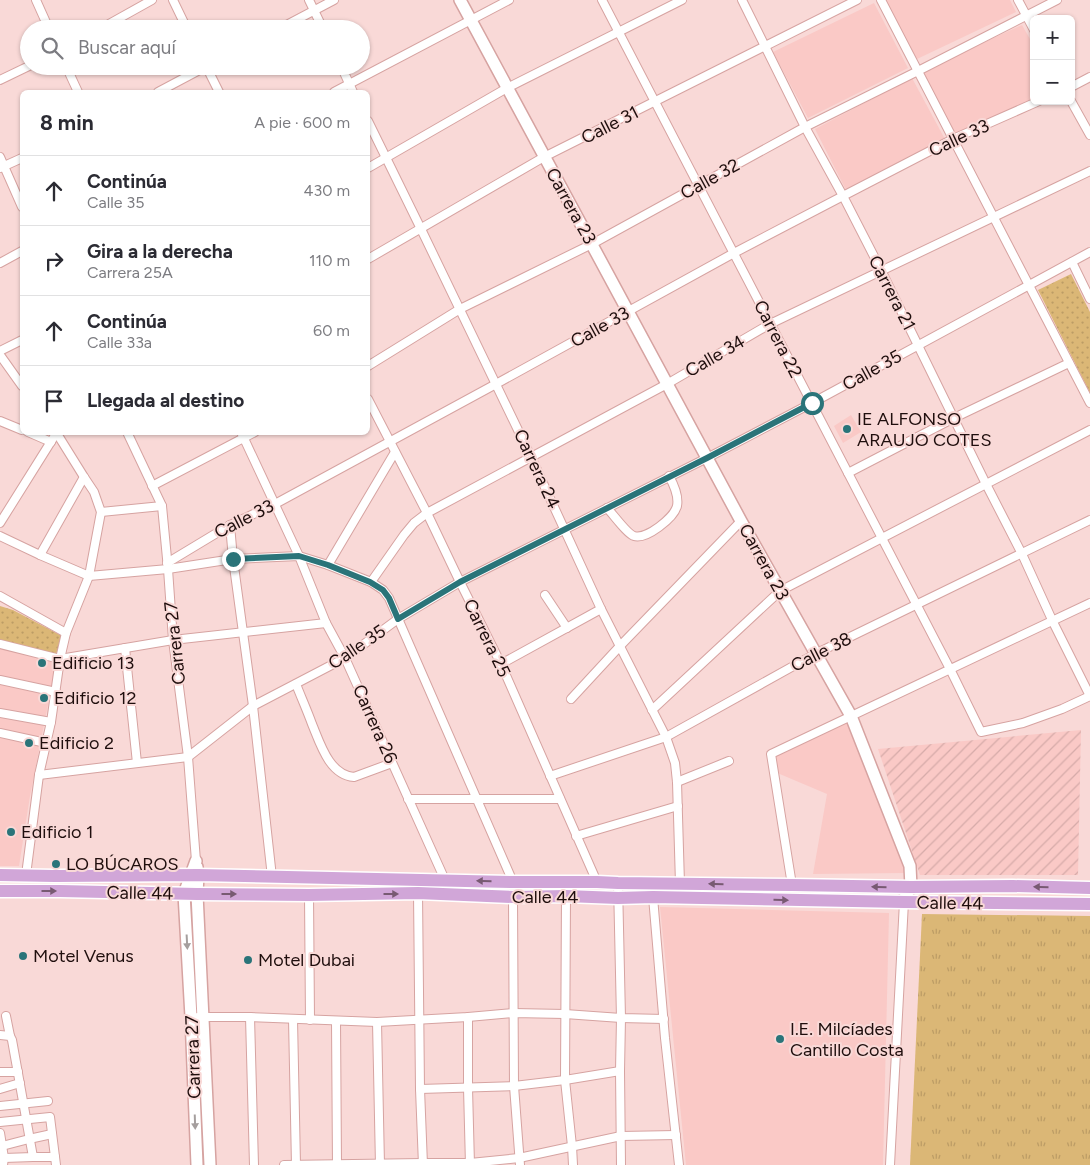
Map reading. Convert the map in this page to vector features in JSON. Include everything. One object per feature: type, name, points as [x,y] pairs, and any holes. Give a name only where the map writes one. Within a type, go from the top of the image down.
[{"type":"main road","name":"Calle 44","points":[[0,875],[272,877],[596,882],[618,884],[1090,888]]},
{"type":"main road","name":"Calle 44","points":[[0,890],[309,895],[418,893],[513,897],[654,897],[1090,904]]},
{"type":"street","points":[[36,0],[45,20]]},
{"type":"street","points":[[116,20],[152,0]]},
{"type":"street","points":[[173,0],[183,20]]},
{"type":"street","points":[[309,0],[319,20]]},
{"type":"street","points":[[296,20],[334,0]]},
{"type":"street","name":"Carrera 23","points":[[460,0],[666,384],[851,716],[910,866],[911,887]]},
{"type":"street","points":[[370,73],[509,0]]},
{"type":"street","name":"Carrera 22","points":[[602,0],[917,605],[981,732],[1023,723],[1062,709],[1090,696]]},
{"type":"street","points":[[370,167],[507,88],[682,0]]},
{"type":"street","name":"Carrera 21","points":[[742,0],[805,127],[881,270],[1090,696]]},
{"type":"street","name":"Calle 31","points":[[370,258],[544,157],[857,0]]},
{"type":"street","points":[[881,0],[1090,403]]},
{"type":"street","points":[[1018,0],[1030,22]]},
{"type":"street","name":"Calle 32","points":[[370,365],[460,309],[592,244],[805,127],[1057,0]]},
{"type":"street","points":[[0,80],[20,70]]},
{"type":"street","points":[[70,75],[77,90]]},
{"type":"street","points":[[162,90],[189,75]]},
{"type":"street","points":[[210,75],[218,90]]},
{"type":"street","points":[[345,75],[353,90]]},
{"type":"street","points":[[338,90],[366,75]]},
{"type":"street","points":[[1075,85],[1090,77]]},
{"type":"street","name":"Calle 33","points":[[89,576],[168,566],[230,525],[275,504],[734,253],[953,139],[1030,105]]},
{"type":"street","points":[[1073,105],[1090,136]]},
{"type":"street","name":"Carrera 24","points":[[370,125],[531,457],[601,609],[666,737],[675,763],[677,782],[680,884]]},
{"type":"street","points":[[0,157],[2,167],[20,203]]},
{"type":"street","points":[[2,167],[20,159]]},
{"type":"street","name":"Calle 34","points":[[370,582],[404,535],[414,523],[427,513],[666,384],[770,324],[1090,171]]},
{"type":"street","points":[[0,263],[20,252]]},
{"type":"street","name":"Calle 35","points":[[188,757],[253,706],[345,658],[398,619],[460,582],[812,403],[1090,252]]},
{"type":"street","points":[[1072,262],[1090,300]]},
{"type":"street","points":[[0,351],[20,341]]},
{"type":"street","points":[[0,355],[20,383]]},
{"type":"street","points":[[848,473],[954,418],[1069,363]]},
{"type":"street","name":"Carrera 25","points":[[370,403],[427,513],[501,664],[596,882]]},
{"type":"street","points":[[0,431],[3,422],[20,429]]},
{"type":"street","points":[[652,710],[780,590],[1090,430]]},
{"type":"street","points":[[35,435],[51,442]]},
{"type":"street","points":[[0,522],[56,435]]},
{"type":"street","points":[[26,875],[39,775],[51,722],[60,659],[66,634],[89,576],[100,512],[94,492],[58,435]]},
{"type":"street","name":"Carrera 27","points":[[128,435],[162,506],[173,640],[188,757],[196,861],[191,894],[191,1017],[196,1165]]},
{"type":"street","points":[[152,486],[243,436]]},
{"type":"street","name":"Carrera 26","points":[[243,436],[299,556],[326,623],[345,658],[445,880]]},
{"type":"street","points":[[328,565],[395,452]]},
{"type":"street","points":[[607,508],[632,535],[638,537],[646,535],[665,522],[677,507],[675,488],[669,476]]},
{"type":"street","points":[[40,555],[84,477]]},
{"type":"street","points":[[100,512],[162,506]]},
{"type":"street","name":"Calle 38","points":[[550,776],[666,737],[815,654],[1090,520]]},
{"type":"street","points":[[571,698],[741,521]]},
{"type":"street","points":[[230,525],[272,877]]},
{"type":"street","points":[[0,536],[89,576]]},
{"type":"street","points":[[168,566],[233,559],[299,556],[328,565],[370,582],[383,590],[389,598],[513,882]]},
{"type":"street","points":[[545,595],[567,628]]},
{"type":"street","points":[[0,596],[66,634]]},
{"type":"street","points":[[792,885],[771,754],[1090,603]]},
{"type":"street","points":[[501,664],[601,609]]},
{"type":"street","points":[[0,644],[60,659],[173,640],[326,623]]},
{"type":"street","points":[[125,648],[137,763]]},
{"type":"street","points":[[0,680],[56,692]]},
{"type":"street","points":[[296,684],[325,755],[342,774],[354,777],[392,763]]},
{"type":"street","points":[[0,713],[51,722]]},
{"type":"street","points":[[0,733],[46,743]]},
{"type":"street","points":[[39,775],[188,757]]},
{"type":"street","points":[[677,782],[729,761]]},
{"type":"street","points":[[408,799],[560,799]]},
{"type":"street","points":[[576,836],[678,806]]},
{"type":"street","points":[[618,884],[621,1018],[621,1165]]},
{"type":"street","points":[[890,1165],[904,902],[911,887]]},
{"type":"street","points":[[418,893],[420,1089],[423,1164]]},
{"type":"street","name":"Carrera 27","points":[[191,894],[203,1017],[210,1165]]},
{"type":"street","points":[[309,895],[310,1020]]},
{"type":"street","points":[[566,896],[565,1080],[572,1146],[572,1165]]},
{"type":"street","points":[[513,897],[514,1086],[520,1161]]},
{"type":"street","points":[[654,897],[665,1038],[679,1165]]},
{"type":"street","points":[[191,1017],[250,1017],[378,1022],[513,1013],[664,1019]]},
{"type":"street","points":[[6,1016],[33,1157]]},
{"type":"street","points":[[250,1017],[254,1165]]},
{"type":"street","points":[[468,1017],[470,1164]]},
{"type":"street","points":[[293,1019],[296,1165]]},
{"type":"street","points":[[336,1021],[337,1165]]},
{"type":"street","points":[[378,1022],[380,1164]]},
{"type":"street","points":[[0,1036],[10,1036]]},
{"type":"street","points":[[420,1089],[514,1086],[620,1071]]},
{"type":"street","points":[[0,1072],[18,1072]]},
{"type":"street","points":[[0,1089],[20,1082]]},
{"type":"street","points":[[0,1106],[48,1101]]},
{"type":"street","points":[[0,1122],[50,1117],[56,1161],[33,1157],[4,1161],[0,1133]]},
{"type":"street","points":[[2,1146],[52,1134]]},
{"type":"street","points":[[284,1165],[470,1164],[520,1161],[572,1146],[621,1136],[676,1135]]},
{"type":"shaded area","points":[[883,0],[1010,0],[1016,12],[917,59]]},
{"type":"shaded area","points":[[874,3],[908,68],[808,118],[773,52]]},
{"type":"shaded area","points":[[1022,25],[1030,39],[1030,103],[957,138],[922,71]]},
{"type":"shaded area","points":[[912,78],[947,143],[847,192],[815,129]]},
{"type":"shaded area","name":"IE ALFONSO ARAUJO COTES","points":[[851,415],[861,432],[843,443],[834,426]]},
{"type":"shaded area","points":[[0,647],[58,658],[51,689],[0,679]]},
{"type":"shaded area","points":[[0,681],[51,691],[44,724],[0,715]]},
{"type":"shaded area","points":[[0,716],[44,725],[19,866],[0,866]]},
{"type":"shaded area","points":[[847,720],[906,873],[813,874],[827,794],[775,772],[772,754]]},
{"type":"shaded area","points":[[1081,730],[1078,875],[920,875],[878,749]]},
{"type":"shaded area","name":"I.E. Milcíades Cantillo Costa","points":[[660,907],[889,913],[883,1165],[686,1165]]},
{"type":"green space","points":[[1071,274],[1090,312],[1090,393],[1038,290]]},
{"type":"green space","points":[[0,606],[13,610],[62,636],[56,655],[0,642]]},
{"type":"green space","points":[[922,914],[1090,916],[1090,1165],[910,1165]]},
{"type":"place","name":"IE ALFONSO ARAUJO COTES","points":[[847,429]]},
{"type":"place","name":"Edificio 13","points":[[42,663]]},
{"type":"place","name":"Edificio 12","points":[[44,698]]},
{"type":"place","name":"Edificio 2","points":[[29,743]]},
{"type":"place","name":"Edificio 1","points":[[11,832]]},
{"type":"place","name":"LO BÚCAROS","points":[[56,864]]},
{"type":"place","name":"Motel Venus","points":[[23,956]]},
{"type":"place","name":"Motel Dubai","points":[[248,960]]},
{"type":"place","name":"I.E. Milcíades Cantillo Costa","points":[[780,1039]]},
{"type":"route","points":[[233,559],[299,556],[328,565],[370,582],[383,590],[389,598],[398,619],[460,582],[812,403]]}]
